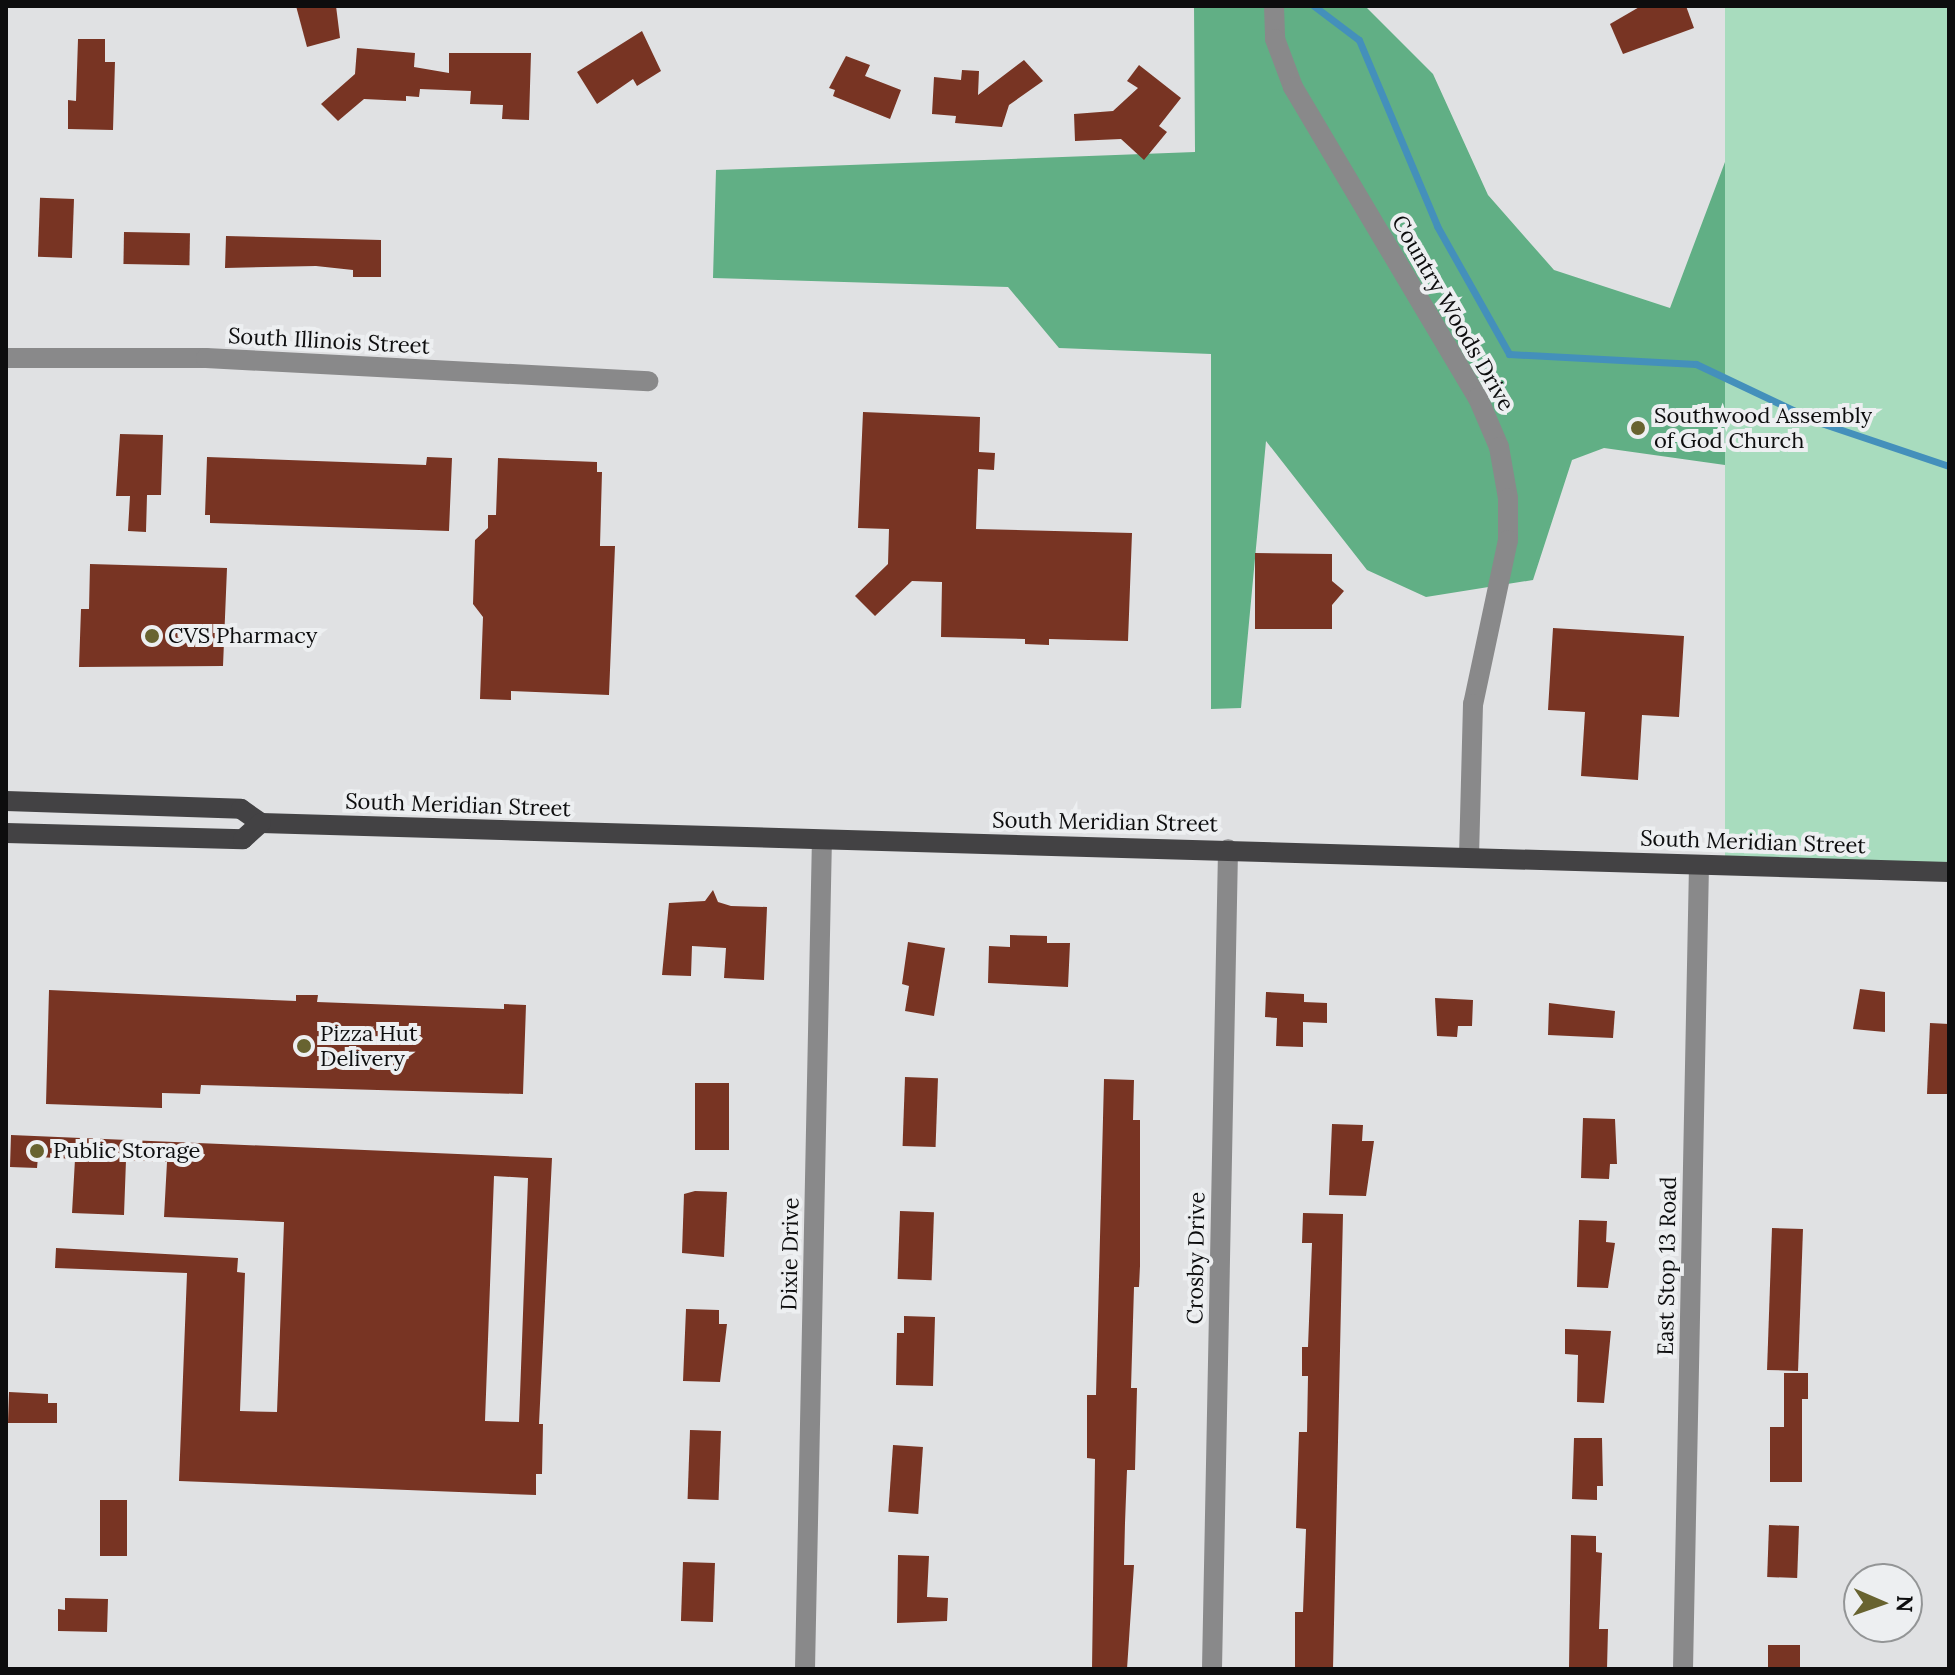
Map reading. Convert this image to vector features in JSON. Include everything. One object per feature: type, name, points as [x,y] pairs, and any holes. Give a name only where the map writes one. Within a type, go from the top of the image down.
[{"type":"main road","name":"South Meridian Street","points":[[6,801],[241,809],[261,823],[1949,872]]},
{"type":"main road","name":"South Meridian Street","points":[[6,833],[243,839],[261,823]]},
{"type":"street","name":"Country Woods Drive","points":[[1274,6],[1275,39],[1293,87],[1478,398],[1499,447],[1508,498],[1508,540],[1473,704],[1469,856]]},
{"type":"street","name":"South Illinois Street","points":[[6,358],[206,358],[648,381]]},
{"type":"street","name":"Dixie Drive","points":[[805,1669],[822,840]]},
{"type":"street","name":"Crosby Drive","points":[[1212,1669],[1228,849]]},
{"type":"street","name":"East Stop 13 Road","points":[[1683,1669],[1699,865]]},
{"type":"green space","points":[[1194,6],[1365,6],[1433,74],[1488,195],[1554,270],[1670,308],[1725,162],[1725,465],[1604,448],[1572,460],[1533,580],[1426,597],[1367,570],[1266,441],[1241,708],[1211,709],[1211,354],[1059,348],[1008,287],[713,278],[716,170],[1195,152]]},
{"type":"green space","points":[[1725,6],[1949,6],[1949,866],[1725,866]]},
{"type":"building","points":[[296,6],[336,6],[340,38],[307,47]]},
{"type":"building","points":[[1641,6],[1686,6],[1694,28],[1623,54],[1610,24]]},
{"type":"building","points":[[642,31],[661,71],[637,86],[633,79],[597,104],[577,72]]},
{"type":"building","points":[[78,39],[105,39],[105,62],[115,62],[113,130],[68,129],[68,100],[76,101]]},
{"type":"building","points":[[357,48],[415,53],[414,67],[449,73],[449,53],[531,53],[529,120],[502,119],[503,105],[470,104],[471,91],[420,89],[419,97],[406,96],[406,101],[364,99],[338,121],[321,104],[355,74]]},
{"type":"building","points":[[846,56],[870,65],[865,76],[901,90],[890,119],[833,96],[835,90],[829,88]]},
{"type":"building","points":[[1024,60],[1043,81],[1009,105],[1002,127],[955,123],[956,116],[932,114],[934,77],[961,80],[962,70],[979,71],[978,95]]},
{"type":"building","points":[[1139,65],[1181,98],[1159,126],[1167,132],[1144,160],[1121,139],[1075,141],[1074,114],[1113,111],[1138,88],[1127,81]]},
{"type":"building","points":[[40,198],[74,199],[72,258],[38,257]]},
{"type":"building","points":[[124,232],[190,233],[189,265],[123,264]]},
{"type":"building","points":[[226,236],[381,240],[381,277],[353,277],[353,270],[316,266],[225,268]]},
{"type":"building","points":[[863,412],[980,417],[979,452],[995,453],[994,470],[978,469],[976,529],[1132,533],[1128,641],[1049,639],[1049,645],[1025,644],[1025,639],[941,637],[942,582],[912,581],[875,616],[855,596],[888,564],[889,529],[858,528]]},
{"type":"building","points":[[120,434],[163,435],[161,495],[147,495],[146,532],[128,531],[130,496],[116,496]]},
{"type":"building","points":[[207,457],[426,465],[427,457],[452,458],[449,531],[210,523],[210,515],[205,515]]},
{"type":"building","points":[[498,458],[597,462],[597,472],[602,472],[600,546],[615,546],[609,695],[511,691],[511,700],[480,699],[483,617],[473,604],[475,540],[488,528],[488,515],[496,515]]},
{"type":"building","points":[[1255,553],[1332,554],[1332,581],[1344,591],[1332,605],[1332,629],[1255,629]]},
{"type":"building","name":"CVS Pharmacy","points":[[90,564],[227,568],[223,666],[79,667],[81,609],[89,609]]},
{"type":"building","points":[[1553,628],[1684,636],[1679,717],[1642,715],[1638,780],[1581,776],[1585,712],[1548,710]]},
{"type":"building","points":[[713,890],[718,902],[731,906],[767,907],[764,980],[724,978],[726,948],[692,946],[691,976],[662,975],[669,903],[705,901]]},
{"type":"building","points":[[1010,935],[1047,936],[1047,943],[1070,943],[1068,987],[988,983],[989,946],[1010,947]]},
{"type":"building","points":[[908,942],[945,948],[934,1016],[905,1011],[909,986],[902,984]]},
{"type":"building","points":[[1860,989],[1885,992],[1885,1032],[1853,1029]]},
{"type":"building","points":[[49,990],[296,1001],[296,995],[318,995],[317,1002],[504,1009],[504,1004],[526,1005],[523,1094],[201,1085],[200,1094],[162,1093],[162,1108],[46,1104]]},
{"type":"building","points":[[1266,992],[1304,994],[1304,1002],[1327,1003],[1327,1023],[1303,1022],[1303,1047],[1276,1046],[1277,1018],[1265,1017]]},
{"type":"building","points":[[1435,998],[1473,1000],[1472,1026],[1458,1026],[1457,1037],[1437,1036]]},
{"type":"building","points":[[1549,1003],[1615,1011],[1613,1038],[1548,1035]]},
{"type":"building","points":[[1930,1023],[1949,1024],[1949,1094],[1927,1094]]},
{"type":"building","points":[[905,1077],[938,1078],[936,1147],[903,1146]]},
{"type":"building","points":[[1104,1079],[1134,1080],[1133,1120],[1140,1120],[1140,1266],[1139,1287],[1134,1287],[1131,1388],[1137,1388],[1135,1470],[1127,1470],[1124,1565],[1134,1565],[1127,1669],[1092,1669],[1095,1459],[1087,1458],[1087,1395],[1096,1395]]},
{"type":"building","points":[[695,1083],[729,1083],[729,1150],[695,1150]]},
{"type":"building","points":[[1583,1118],[1615,1119],[1617,1164],[1610,1164],[1609,1179],[1581,1178]]},
{"type":"building","points":[[1332,1124],[1363,1125],[1362,1141],[1374,1141],[1366,1196],[1329,1195]]},
{"type":"building","points":[[11,1135],[552,1158],[539,1424],[543,1424],[542,1474],[536,1474],[536,1495],[179,1481],[187,1273],[55,1268],[56,1248],[238,1258],[237,1272],[245,1273],[240,1411],[277,1412],[284,1222],[164,1217],[167,1162],[126,1160],[124,1215],[72,1213],[75,1159],[38,1157],[37,1168],[10,1167]],"holes":[[[494,1176],[528,1178],[519,1422],[485,1421]]]},
{"type":"building","points":[[695,1191],[727,1192],[724,1257],[682,1253],[684,1194]]},
{"type":"building","points":[[900,1211],[934,1212],[932,1280],[898,1279]]},
{"type":"building","points":[[1303,1213],[1343,1214],[1333,1669],[1295,1669],[1295,1612],[1303,1612],[1306,1529],[1296,1528],[1299,1432],[1307,1432],[1308,1376],[1302,1376],[1302,1347],[1308,1347],[1312,1243],[1302,1243]]},
{"type":"building","points":[[1579,1220],[1607,1221],[1606,1242],[1615,1243],[1608,1288],[1577,1287]]},
{"type":"building","points":[[1772,1228],[1803,1229],[1798,1371],[1767,1370]]},
{"type":"building","points":[[686,1309],[719,1310],[719,1324],[727,1324],[720,1382],[683,1381]]},
{"type":"building","points":[[904,1316],[935,1317],[933,1386],[896,1385],[897,1333],[904,1333]]},
{"type":"building","points":[[1565,1329],[1611,1331],[1604,1403],[1577,1402],[1578,1355],[1565,1354]]},
{"type":"building","points":[[1784,1373],[1808,1373],[1808,1399],[1802,1399],[1802,1482],[1770,1482],[1770,1427],[1784,1427]]},
{"type":"building","points":[[9,1392],[48,1394],[48,1403],[57,1403],[57,1423],[8,1423]]},
{"type":"building","points":[[690,1430],[721,1431],[719,1500],[688,1499]]},
{"type":"building","points":[[1574,1438],[1602,1438],[1603,1486],[1597,1486],[1597,1500],[1572,1499]]},
{"type":"building","points":[[893,1445],[923,1447],[918,1514],[888,1512]]},
{"type":"building","points":[[100,1500],[127,1500],[127,1556],[100,1556]]},
{"type":"building","points":[[1769,1525],[1799,1526],[1797,1578],[1767,1577]]},
{"type":"building","points":[[1571,1535],[1596,1536],[1596,1552],[1602,1553],[1599,1629],[1608,1629],[1607,1669],[1569,1669]]},
{"type":"building","points":[[898,1555],[929,1556],[927,1597],[948,1598],[947,1621],[897,1623]]},
{"type":"building","points":[[683,1562],[715,1563],[713,1622],[681,1621]]},
{"type":"building","points":[[65,1598],[108,1599],[107,1632],[58,1631],[58,1609],[65,1610]]},
{"type":"building","points":[[1768,1645],[1800,1645],[1800,1669],[1768,1669]]},
{"type":"waterway","points":[[1314,6],[1359,40],[1437,226],[1509,354],[1696,364],[1818,422],[1949,466]]},
{"type":"place","name":"Southwood Assembly of God Church","points":[[1638,428]]},
{"type":"place","name":"CVS Pharmacy","points":[[152,636]]},
{"type":"place","name":"Pizza Hut Delivery","points":[[304,1046]]},
{"type":"place","name":"Public Storage","points":[[37,1151]]}]
